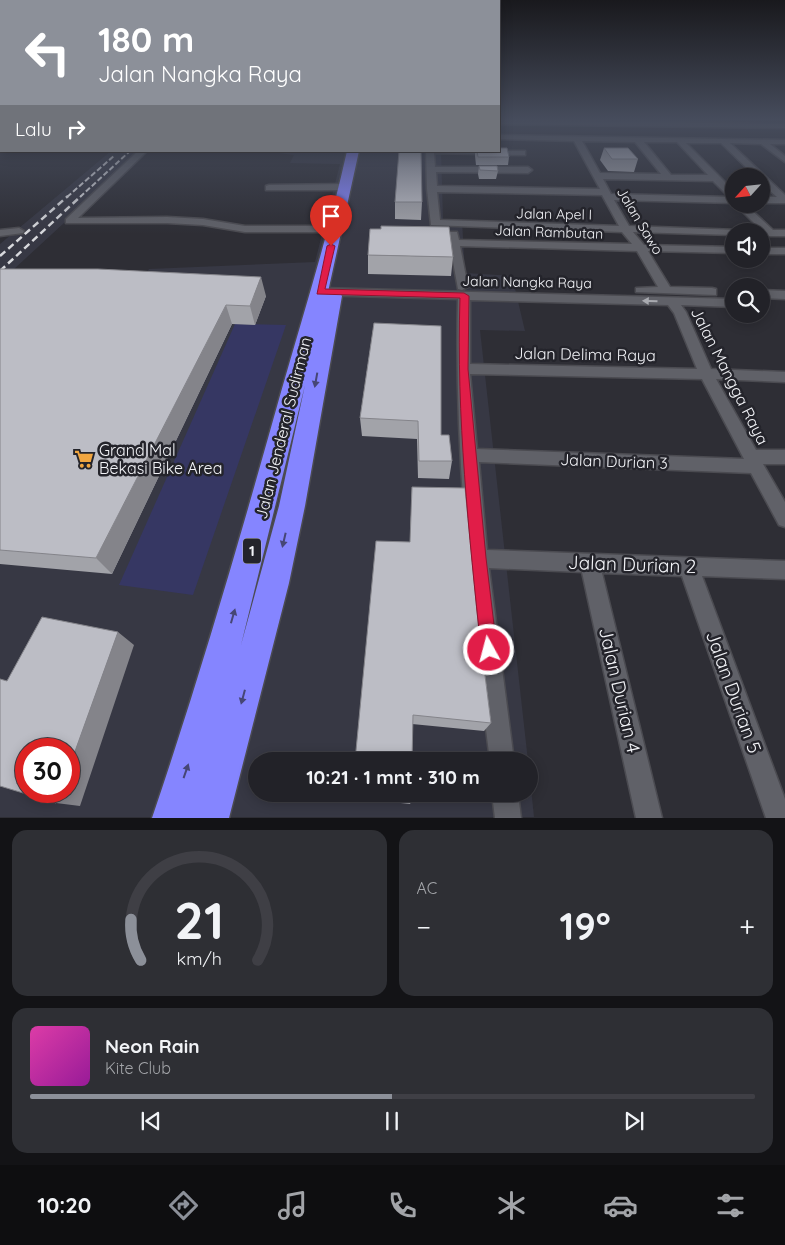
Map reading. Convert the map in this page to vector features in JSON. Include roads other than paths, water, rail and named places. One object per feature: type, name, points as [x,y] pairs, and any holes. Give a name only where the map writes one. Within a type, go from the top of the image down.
[{"type":"highway","name":"Jalan Jenderal Sudirman","points":[[171,818],[212,746],[287,530],[328,286],[335,229],[352,157]]},
{"type":"highway","name":"Jalan Jenderal Sudirman","points":[[328,286],[362,157]]},
{"type":"highway","name":"Jalan Jenderal Sudirman","points":[[209,818],[212,746]]},
{"type":"street","points":[[136,157],[69,221],[167,220],[203,222],[244,229],[335,229]]},
{"type":"street","points":[[431,157],[434,222],[451,225],[463,291],[463,369],[478,558],[501,752]]},
{"type":"street","points":[[524,157],[532,180]]},
{"type":"street","name":"Jalan Sawo","points":[[587,157],[626,230],[641,248],[669,296]]},
{"type":"street","points":[[652,157],[668,177]]},
{"type":"street","points":[[695,157],[725,189]]},
{"type":"street","points":[[740,157],[751,168]]},
{"type":"street","points":[[431,169],[532,180],[608,195],[725,198]]},
{"type":"street","points":[[598,176],[715,178]]},
{"type":"street","points":[[431,189],[532,180]]},
{"type":"street","points":[[770,186],[785,200]]},
{"type":"street","points":[[269,188],[346,187]]},
{"type":"street","points":[[770,200],[785,200]]},
{"type":"street","points":[[748,213],[757,223]]},
{"type":"street","name":"Jalan Apel I","points":[[451,225],[725,232]]},
{"type":"street","points":[[0,234],[19,231]]},
{"type":"street","points":[[770,233],[785,233]]},
{"type":"street","name":"Jalan Rambutan","points":[[455,243],[725,250]]},
{"type":"street","points":[[770,251],[785,251]]},
{"type":"street","name":"Jalan Nangka Raya","points":[[328,286],[669,296],[725,293]]},
{"type":"street","points":[[770,294],[785,295]]},
{"type":"street","name":"Jalan Nangka Raya","points":[[669,296],[725,302]]},
{"type":"street","name":"Jalan Mangga Raya","points":[[669,296],[680,312],[706,374],[785,519]]},
{"type":"street","points":[[770,304],[785,304]]},
{"type":"street","name":"Jalan Delima Raya","points":[[463,369],[706,374],[785,378]]},
{"type":"street","name":"Jalan Durian 3","points":[[471,456],[754,462],[785,457]]},
{"type":"street","name":"Jalan Durian 2","points":[[478,558],[785,570]]},
{"type":"street","name":"Jalan Durian 4","points":[[590,563],[650,818]]},
{"type":"street","name":"Jalan Durian 5","points":[[688,566],[778,818]]},
{"type":"street","points":[[506,802],[508,818]]},
{"type":"railway","points":[[67,197],[113,157]]},
{"type":"railway","points":[[80,197],[123,157]]},
{"type":"railway","points":[[0,256],[68,196]]},
{"type":"railway","points":[[0,271],[81,196]]},
{"type":"place","name":"Grand Mal Bekasi Bike Area","points":[[84,459]]}]
